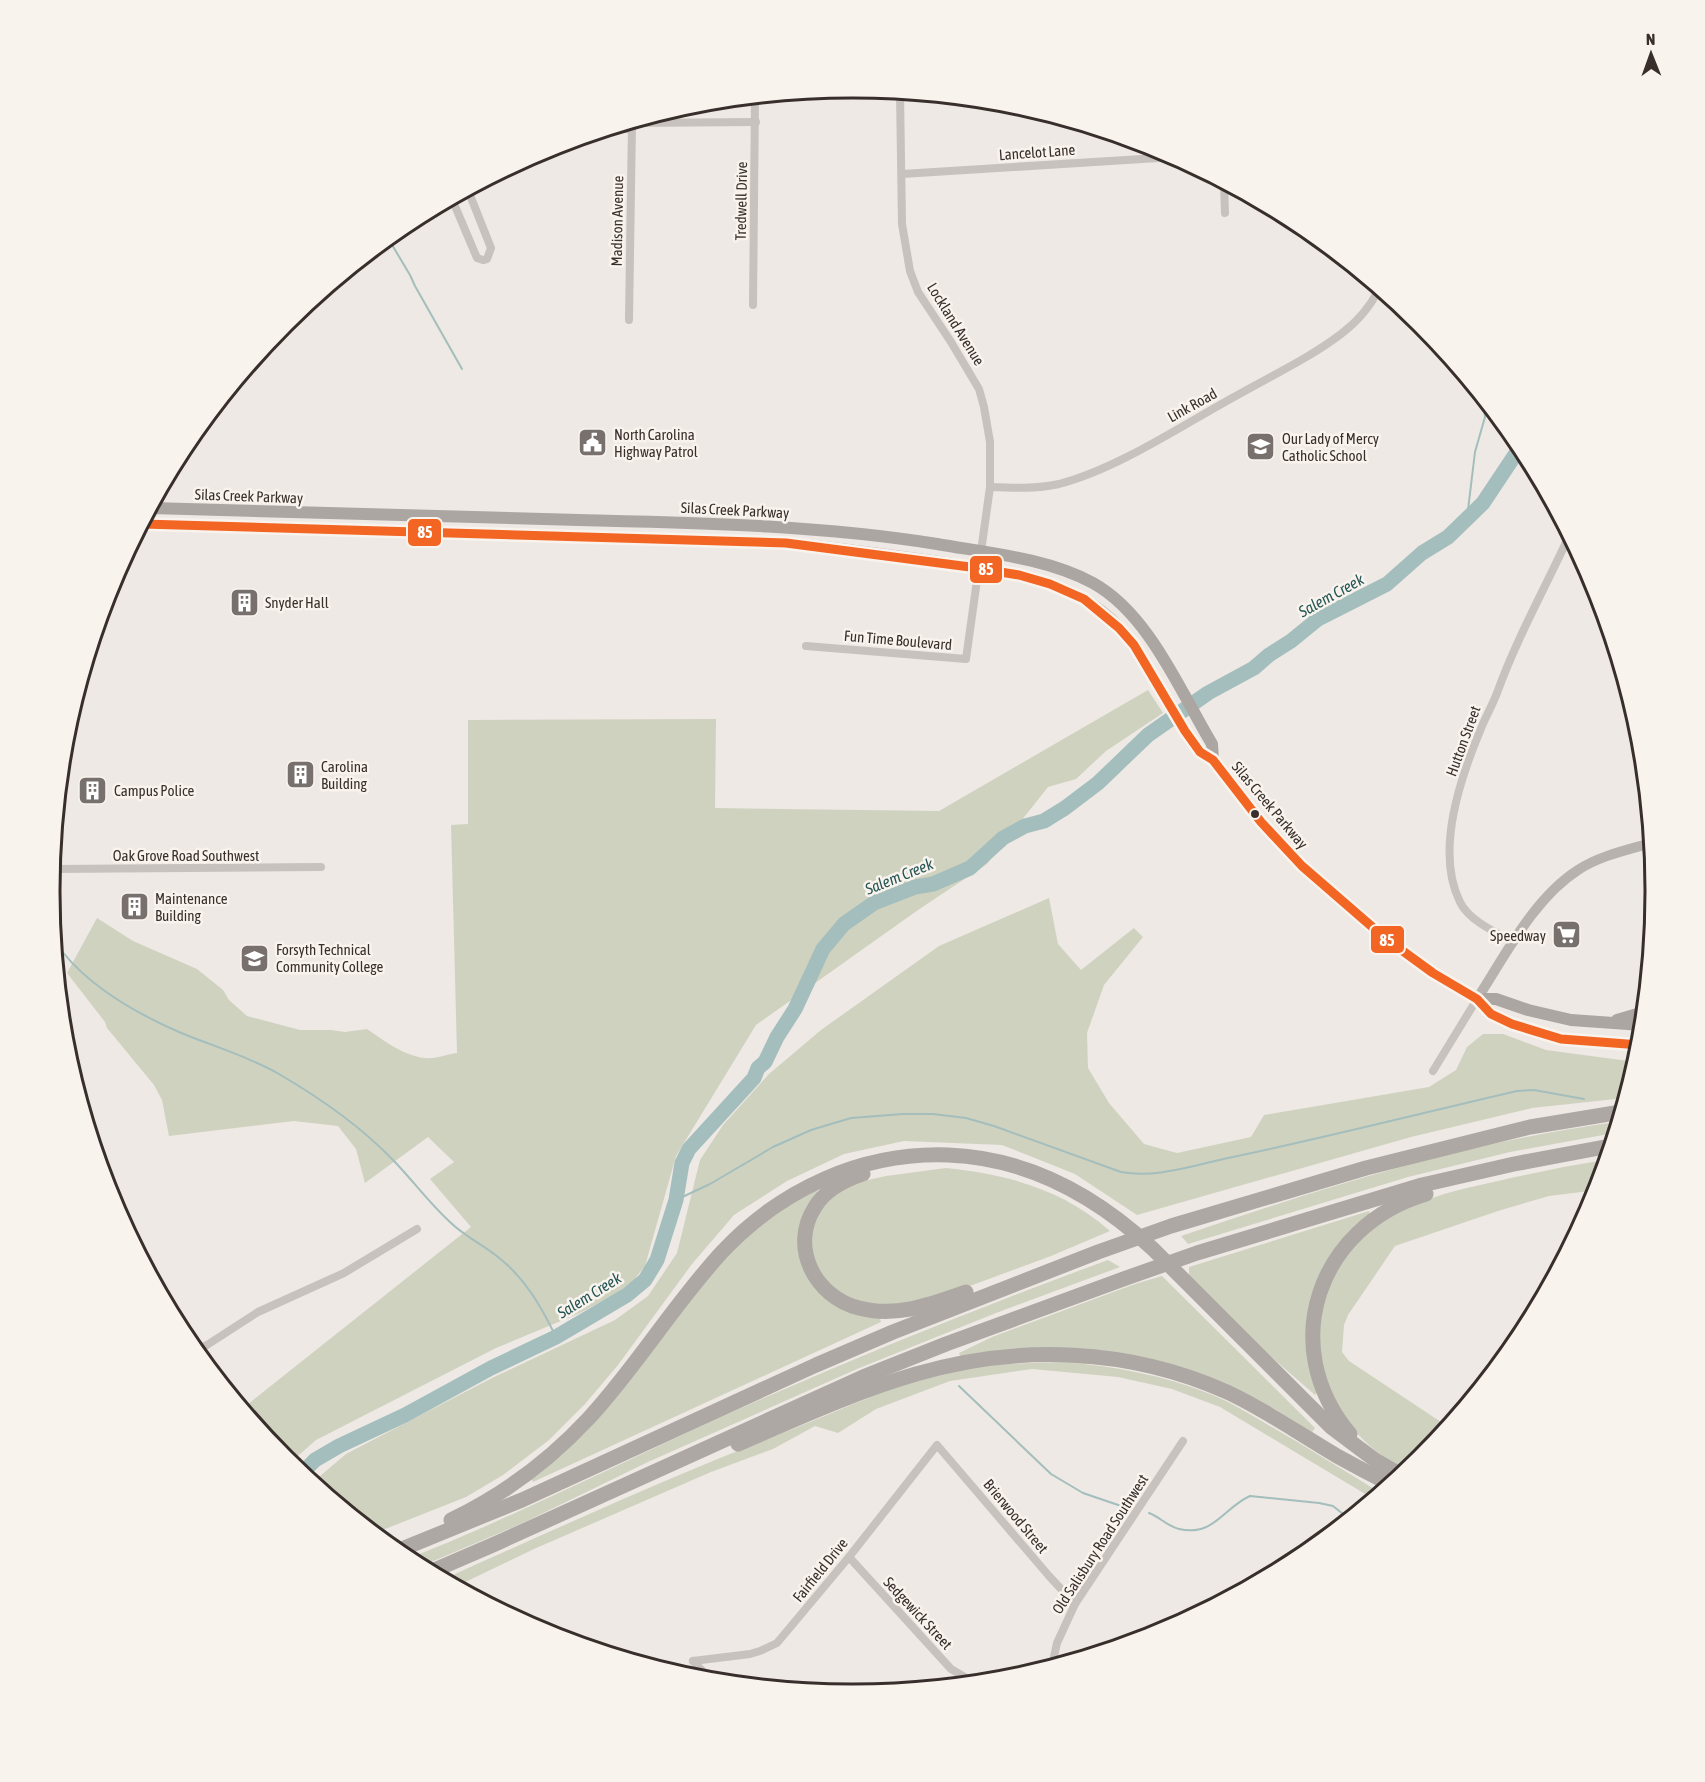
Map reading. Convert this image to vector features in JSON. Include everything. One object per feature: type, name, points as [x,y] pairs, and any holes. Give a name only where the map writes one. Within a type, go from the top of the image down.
[{"type":"highway","points":[[407,1547],[522,1500],[827,1360],[1098,1252],[1171,1226],[1366,1168],[1530,1127],[1613,1113]]},
{"type":"highway","points":[[440,1567],[825,1393],[946,1344],[1197,1252],[1422,1185],[1602,1147]]},
{"type":"highway","points":[[399,1541],[479,1506],[525,1476],[550,1456],[584,1424],[613,1390],[720,1254],[774,1206],[800,1190],[838,1172],[878,1160],[916,1155],[957,1155],[995,1160],[1053,1179],[1090,1199],[1131,1229],[1331,1427],[1393,1470]]},
{"type":"highway","points":[[1055,1268],[1032,1268],[929,1305],[898,1310],[872,1310],[846,1304],[835,1298],[819,1283],[809,1267],[804,1248],[804,1237],[810,1215],[822,1197],[849,1179],[873,1171],[944,1163],[999,1171],[1036,1182],[1073,1200],[1121,1233],[1148,1257],[1303,1412],[1384,1478]]},
{"type":"highway","points":[[1375,1460],[1351,1436],[1335,1415],[1318,1377],[1312,1329],[1322,1283],[1350,1239],[1375,1218],[1420,1196],[1498,1175],[1514,1164]]},
{"type":"highway","points":[[720,1441],[736,1444],[879,1386],[945,1366],[1015,1356],[1087,1355],[1150,1366],[1218,1389],[1250,1403],[1336,1455],[1383,1479]]},
{"type":"main road","name":"Silas Creek Parkway","points":[[159,508],[784,527],[891,537],[1032,561],[1069,573],[1094,584],[1119,602],[1153,639],[1212,744],[1214,760],[1233,788],[1276,839],[1324,887],[1417,962],[1477,999],[1491,1014],[1528,1030],[1578,1041],[1630,1044]]},
{"type":"main road","points":[[332,529],[333,522],[337,520],[436,523],[450,516]]},
{"type":"main road","name":"Silas Creek Parkway","points":[[150,524],[786,543],[843,548],[978,568],[1066,590],[1099,609],[1125,633],[1200,753],[1214,760]]},
{"type":"main road","name":"Silas Creek Parkway","points":[[1477,999],[1496,999],[1545,1015],[1571,1020],[1633,1025]]},
{"type":"main road","points":[[1604,1023],[1635,1015]]},
{"type":"street","name":"Lockland Avenue","points":[[900,100],[902,224],[910,271],[918,292],[979,389],[990,442],[990,487],[978,568]]},
{"type":"street","name":"Tredwell Drive","points":[[753,305],[755,104]]},
{"type":"street","points":[[653,124],[756,122]]},
{"type":"street","name":"Madison Avenue","points":[[628,320],[632,131]]},
{"type":"street","name":"Lancelot Lane","points":[[902,174],[1154,158]]},
{"type":"street","points":[[1224,192],[1225,213]]},
{"type":"street","points":[[455,206],[477,258],[488,259],[491,248],[471,197]]},
{"type":"street","name":"Link Road","points":[[990,487],[1045,486],[1108,466],[1333,339],[1365,311],[1375,295]]},
{"type":"street","name":"Hutton Street","points":[[1514,942],[1475,919],[1463,909],[1451,876],[1449,845],[1457,799],[1479,733],[1565,545]]},
{"type":"street","name":"Fun Time Boulevard","points":[[806,646],[966,659],[978,568]]},
{"type":"street","points":[[1433,1071],[1514,942],[1533,914],[1553,891],[1577,870],[1643,845]]},
{"type":"street","name":"Oak Grove Road Southwest","points":[[61,869],[321,867]]},
{"type":"street","points":[[205,1347],[258,1312],[344,1273],[417,1229]]},
{"type":"street","name":"Old Salisbury Road Southwest","points":[[1054,1657],[1057,1643],[1075,1604],[1183,1442]]},
{"type":"street","name":"Brierwood Street","points":[[937,1445],[1075,1604]]},
{"type":"street","name":"Fairfield Drive","points":[[700,1668],[693,1661],[743,1655],[760,1651],[777,1643],[849,1557],[937,1445]]},
{"type":"street","name":"Sedgewick Street","points":[[849,1557],[951,1669],[963,1676]]},
{"type":"green space","points":[[1148,690],[1163,713],[1106,751],[1076,779],[1048,787],[987,864],[756,1025],[676,1156],[645,1266],[633,1281],[617,1293],[580,1313],[496,1348],[316,1440],[298,1456],[257,1414],[249,1404],[471,1227],[430,1179],[454,1162],[428,1137],[365,1183],[356,1149],[338,1126],[294,1121],[169,1136],[162,1100],[154,1085],[107,1028],[105,1022],[67,973],[97,918],[133,941],[197,969],[223,990],[229,1000],[247,1016],[300,1030],[345,1032],[367,1029],[407,1053],[433,1058],[457,1053],[451,825],[468,824],[468,720],[716,719],[715,808],[939,811]]},
{"type":"green space","points":[[1049,898],[1058,944],[1081,970],[1134,928],[1143,937],[1104,985],[1087,1033],[1088,1068],[1109,1103],[1144,1144],[1177,1153],[1251,1137],[1264,1115],[1429,1087],[1456,1070],[1467,1047],[1483,1034],[1503,1034],[1546,1050],[1626,1061],[1617,1099],[1532,1108],[1411,1137],[1137,1215],[1075,1174],[1002,1145],[904,1141],[844,1154],[787,1181],[734,1215],[692,1264],[618,1365],[585,1404],[549,1440],[503,1475],[466,1497],[383,1530],[319,1477],[346,1454],[490,1379],[615,1320],[648,1296],[677,1253],[700,1160],[723,1125],[769,1074],[821,1030],[939,946]]},
{"type":"green space","points":[[1610,1123],[1606,1134],[1510,1152],[1408,1177],[1188,1244],[1181,1236],[1397,1168],[1506,1141]]},
{"type":"green space","points":[[1597,1162],[1586,1191],[1549,1196],[1395,1246],[1348,1315],[1344,1325],[1342,1352],[1349,1361],[1441,1422],[1398,1466],[1391,1462],[1363,1439],[1341,1412],[1326,1380],[1322,1363],[1319,1342],[1321,1313],[1327,1293],[1343,1258],[1376,1226],[1413,1205],[1454,1191]]},
{"type":"green space","points":[[946,1168],[990,1174],[1033,1186],[1073,1204],[1110,1231],[1051,1256],[932,1300],[906,1306],[858,1303],[835,1292],[813,1261],[811,1230],[821,1208],[837,1191],[868,1180]]},
{"type":"green space","points":[[816,1190],[820,1195],[813,1204],[807,1272],[880,1318],[881,1322],[533,1482],[531,1478],[732,1250],[769,1216]]},
{"type":"green space","points":[[1369,1211],[1370,1217],[1321,1278],[1318,1392],[1315,1395],[1259,1346],[1189,1275],[1189,1267]]},
{"type":"green space","points":[[1108,1260],[1120,1267],[996,1313],[857,1369],[648,1462],[525,1522],[431,1562],[419,1554],[526,1508],[721,1417],[961,1316]]},
{"type":"green space","points":[[1162,1276],[1315,1428],[1312,1432],[1275,1409],[1185,1369],[961,1357],[959,1353],[992,1337]]},
{"type":"green space","points":[[1063,1362],[1100,1366],[1138,1372],[1192,1387],[1248,1413],[1373,1488],[1366,1494],[1220,1407],[1172,1389],[1118,1377],[1032,1369],[950,1381],[876,1409],[838,1433],[815,1426],[773,1449],[711,1472],[534,1549],[465,1582],[453,1575],[691,1470],[867,1398],[939,1374],[975,1367]]},
{"type":"waterway","points":[[393,246],[462,369]]},
{"type":"waterway","points":[[1467,518],[1475,452],[1485,414]]},
{"type":"waterway","name":"Salem Creek","points":[[308,1467],[339,1446],[405,1415],[491,1368],[556,1337],[627,1295],[645,1280],[657,1260],[676,1200],[682,1163],[689,1149],[754,1078],[795,1009],[823,949],[844,924],[874,903],[915,887],[933,884],[970,868],[1003,838],[1025,826],[1044,821],[1065,808],[1098,783],[1148,735],[1208,693],[1254,668],[1318,619],[1387,584],[1422,553],[1448,537],[1483,503],[1514,456]]},
{"type":"waterway","points":[[63,952],[95,984],[127,1006],[179,1032],[242,1056],[279,1074],[338,1112],[391,1158],[455,1227],[508,1265],[524,1283],[556,1337]]},
{"type":"waterway","points":[[676,1200],[710,1184],[773,1147],[811,1130],[851,1118],[903,1114],[933,1114],[966,1118],[1121,1172],[1149,1174],[1191,1167],[1517,1091],[1534,1090],[1584,1099]]},
{"type":"waterway","points":[[959,1386],[1051,1474],[1083,1493],[1124,1507]]},
{"type":"waterway","points":[[1149,1513],[1179,1529],[1201,1529],[1218,1520],[1250,1496],[1319,1503],[1333,1506],[1343,1514]]},
{"type":"transit line","name":"85","points":[[150,524],[786,543],[970,567],[1019,575],[1050,584],[1084,599],[1119,628],[1134,645],[1200,752],[1213,760],[1261,822],[1302,866],[1385,938],[1433,973],[1477,999],[1491,1014],[1512,1024],[1561,1039],[1630,1044]]},
{"type":"place","name":"North Carolina Highway Patrol","points":[[593,443]]},
{"type":"place","name":"Our Lady of Mercy Catholic School","points":[[1261,447]]},
{"type":"place","name":"Snyder Hall","points":[[244,602]]},
{"type":"place","name":"Carolina Building","points":[[300,775]]},
{"type":"place","name":"Campus Police","points":[[93,790]]},
{"type":"place","name":"Maintenance Building","points":[[134,907]]},
{"type":"place","name":"Speedway","points":[[1567,935]]},
{"type":"place","name":"Forsyth Technical Community College","points":[[255,958]]}]
